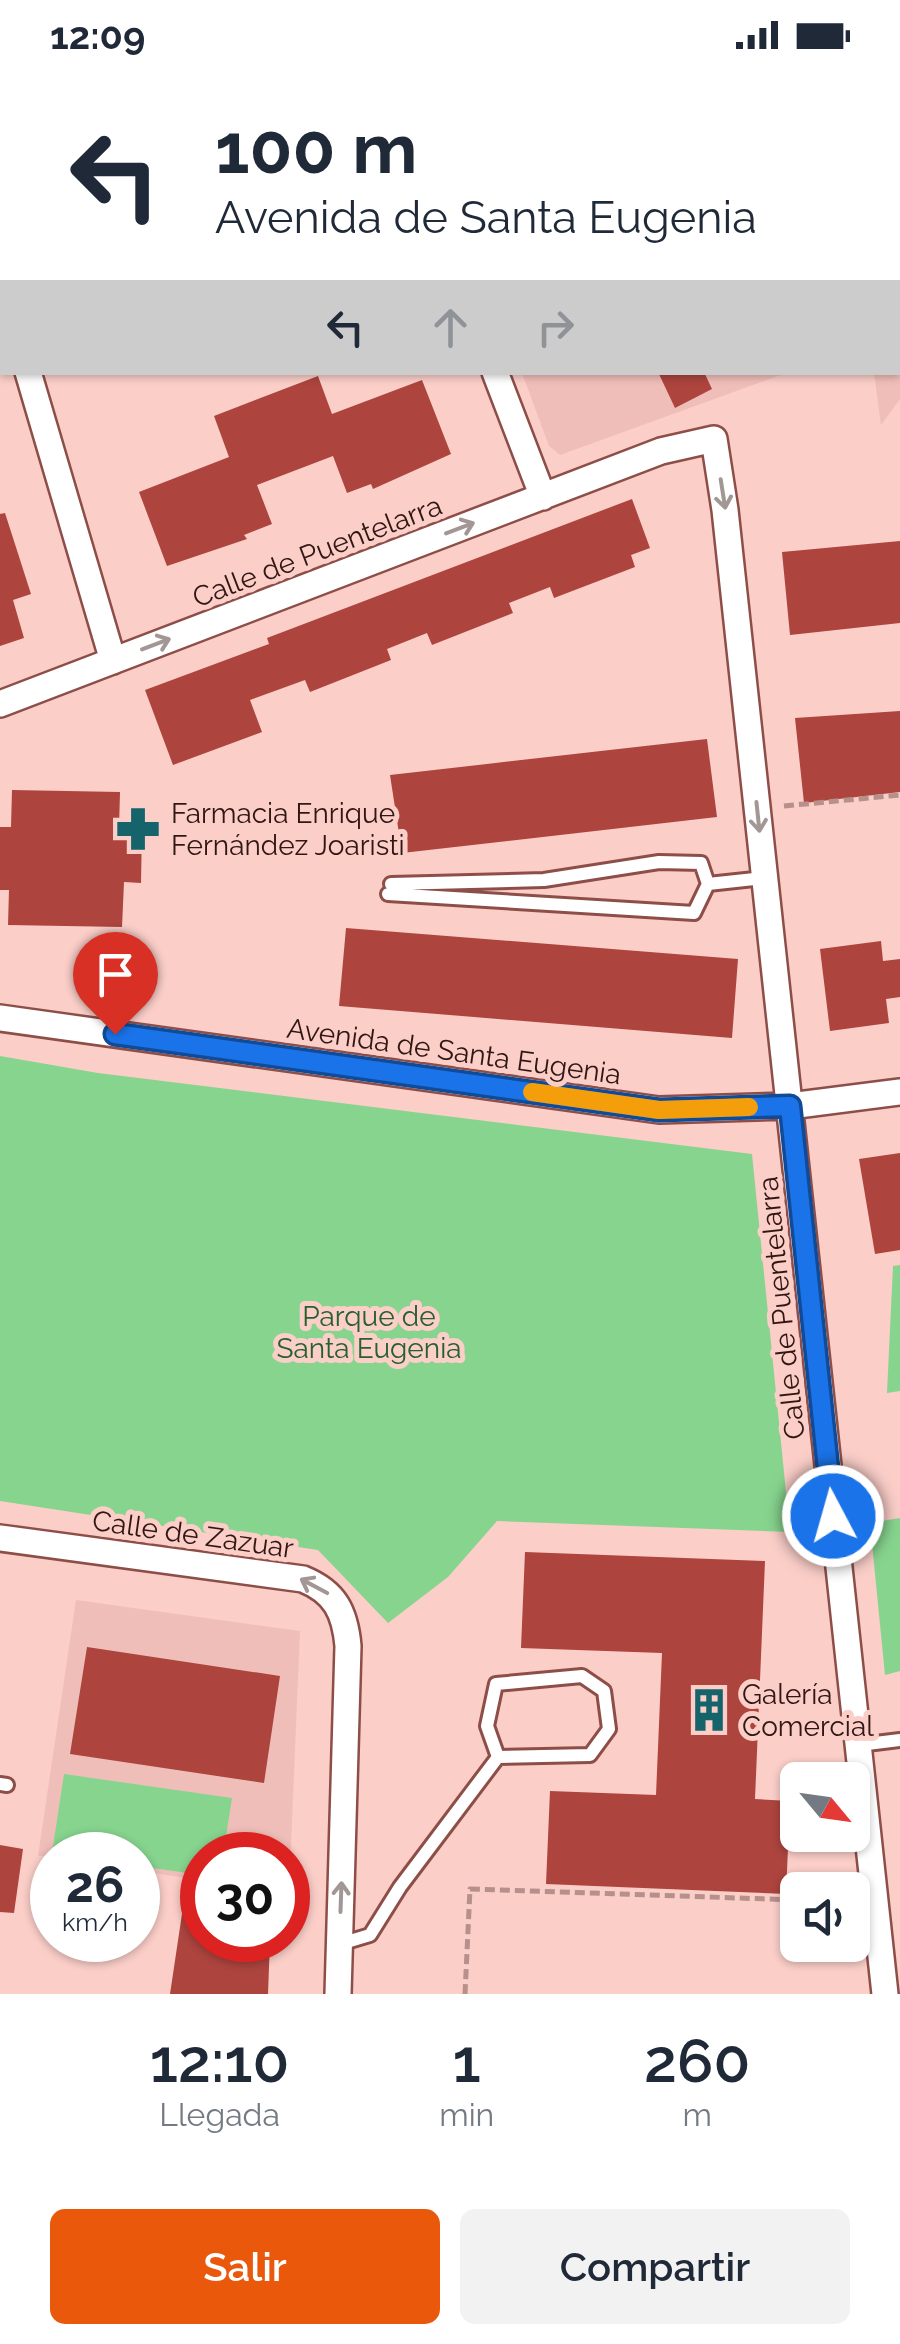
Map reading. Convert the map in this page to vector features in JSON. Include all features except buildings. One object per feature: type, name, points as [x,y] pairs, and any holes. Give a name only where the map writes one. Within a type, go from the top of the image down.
[{"type":"street","points":[[29,375],[113,661]]},
{"type":"street","points":[[496,375],[542,497]]},
{"type":"street","name":"Calle de Puentelarra","points":[[0,704],[682,444],[714,439],[790,1106],[884,1994]]},
{"type":"street","name":"Avenida de Santa Eugenia","points":[[0,1018],[659,1110],[790,1106],[900,1092]]},
{"type":"street","name":"Calle de Zazuar","points":[[0,1538],[303,1579],[322,1586],[338,1602],[348,1646],[338,1994]]},
{"type":"lane","points":[[660,862],[701,863],[708,884],[694,913],[390,889],[544,880],[660,862]]},
{"type":"lane","points":[[708,884],[764,878]]},
{"type":"lane","points":[[582,1676],[604,1691],[609,1729],[590,1755],[498,1757],[487,1726],[496,1684],[582,1676]]},
{"type":"lane","points":[[858,1746],[900,1740]]},
{"type":"lane","points":[[340,1944],[370,1935],[400,1886],[498,1757]]},
{"type":"path","points":[[757,808],[900,795]]},
{"type":"path","points":[[465,1994],[470,1889],[780,1899]]},
{"type":"shaded area","points":[[523,375],[780,375],[560,455],[549,446]]},
{"type":"shaded area","points":[[874,375],[900,375],[900,399],[881,425]]},
{"type":"shaded area","points":[[76,1600],[300,1631],[292,1832],[180,1832],[180,1877],[160,1874],[160,1832],[42,1832]]},
{"type":"green space","name":"Parque de Santa Eugenia","points":[[0,1056],[98,1073],[752,1154],[790,1532],[497,1521],[448,1577],[388,1623],[318,1550],[0,1501]]},
{"type":"green space","points":[[900,1265],[900,1391],[887,1393],[893,1266]]},
{"type":"green space","points":[[900,1518],[900,1671],[885,1675],[870,1523]]},
{"type":"green space","points":[[64,1774],[232,1798],[227,1832],[180,1832],[180,1872],[160,1869],[160,1832],[55,1832]]},
{"type":"slow traffic","points":[[532,1092],[684,1112],[749,1107]]},
{"type":"place","name":"Farmacia Enrique Fernández Joaristi","points":[[138,829]]},
{"type":"place","name":"Galería Comercial","points":[[709,1710]]},
{"type":"route","points":[[115,1034],[659,1110],[790,1106],[833,1516]]}]
